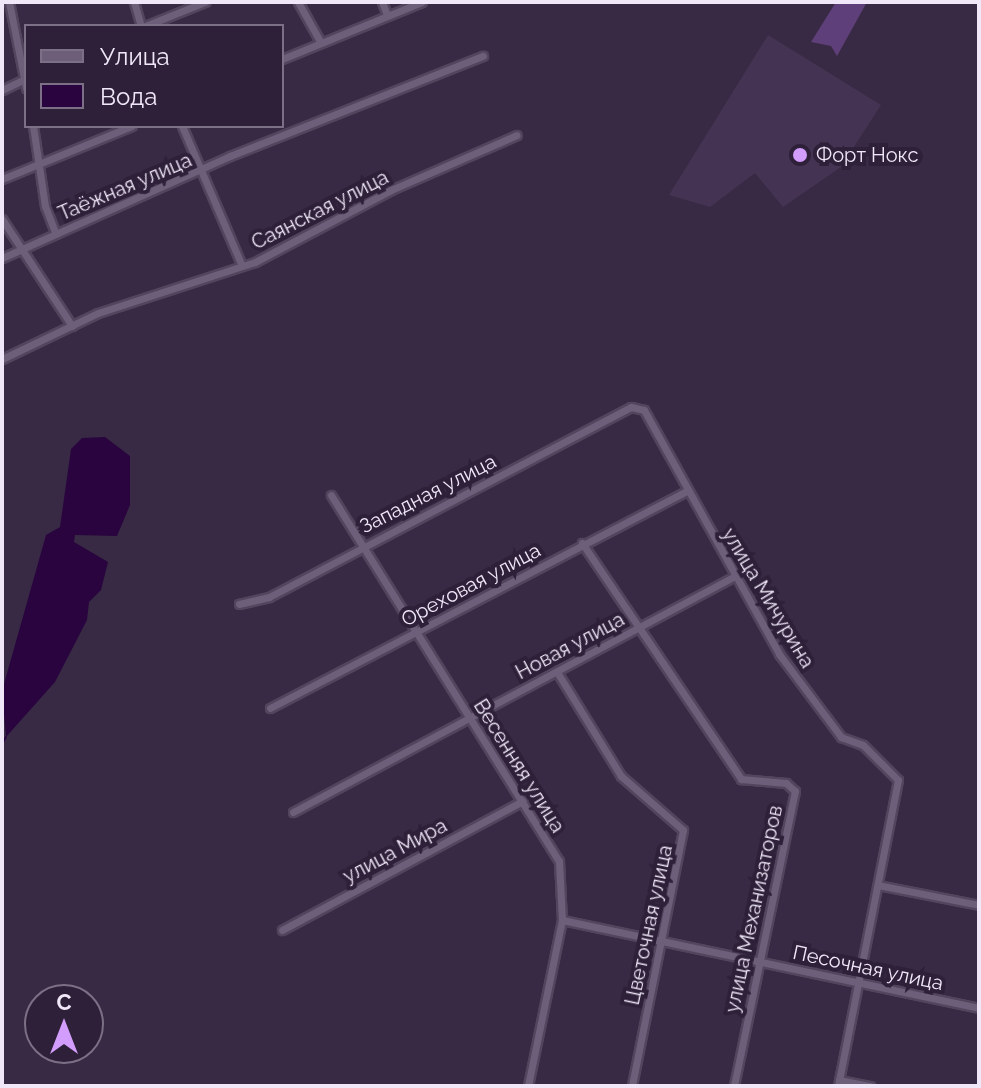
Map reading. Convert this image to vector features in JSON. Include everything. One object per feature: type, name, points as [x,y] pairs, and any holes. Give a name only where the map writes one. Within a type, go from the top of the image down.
[{"type":"street","points":[[9,2],[24,74]]},
{"type":"street","points":[[134,2],[142,24]]},
{"type":"street","points":[[148,24],[205,2]]},
{"type":"street","points":[[298,2],[320,41]]},
{"type":"street","points":[[382,2],[387,15]]},
{"type":"street","points":[[284,58],[422,2]]},
{"type":"street","name":"Таёжная улица","points":[[2,258],[200,172],[483,56]]},
{"type":"street","points":[[2,90],[24,79]]},
{"type":"street","points":[[33,128],[56,234]]},
{"type":"street","points":[[2,179],[127,128]]},
{"type":"street","points":[[183,128],[242,266]]},
{"type":"street","name":"Саянская улица","points":[[2,359],[72,326],[192,278],[242,266],[517,135]]},
{"type":"street","points":[[2,219],[72,326]]},
{"type":"street","name":"улица Мичурина","points":[[631,407],[644,410],[779,654],[829,724],[895,773],[898,788],[878,885]]},
{"type":"street","name":"Западная улица","points":[[239,604],[269,597],[631,407]]},
{"type":"street","name":"Ореховая улица","points":[[270,708],[687,491]]},
{"type":"street","name":"Весенняя улица","points":[[331,495],[414,634],[471,718],[559,861],[562,920],[528,1086]]},
{"type":"street","name":"улица Механизаторов","points":[[582,543],[741,779],[786,783],[795,791],[734,1086]]},
{"type":"street","name":"Новая улица","points":[[293,812],[735,576]]},
{"type":"street","name":"Цветочная улица","points":[[557,672],[621,776],[683,830],[632,1086]]},
{"type":"street","name":"улица Мира","points":[[282,930],[523,801]]},
{"type":"street","points":[[870,1086],[838,1083],[878,885],[979,905]]},
{"type":"street","name":"Песочная улица","points":[[562,920],[979,1008]]},
{"type":"shaded area","points":[[836,2],[867,2],[837,56],[831,46],[811,42]]},
{"type":"shaded area","points":[[768,35],[881,105],[841,167],[783,207],[755,173],[710,207],[669,195]]},
{"type":"water","points":[[105,437],[130,456],[130,505],[117,536],[75,535],[74,542],[108,562],[101,590],[89,602],[87,620],[55,682],[6,737],[2,691],[46,535],[60,527],[71,449],[82,438]]},
{"type":"waterway","points":[[2,744],[6,737]]},
{"type":"place","name":"Форт Нокс","points":[[800,155]]}]
